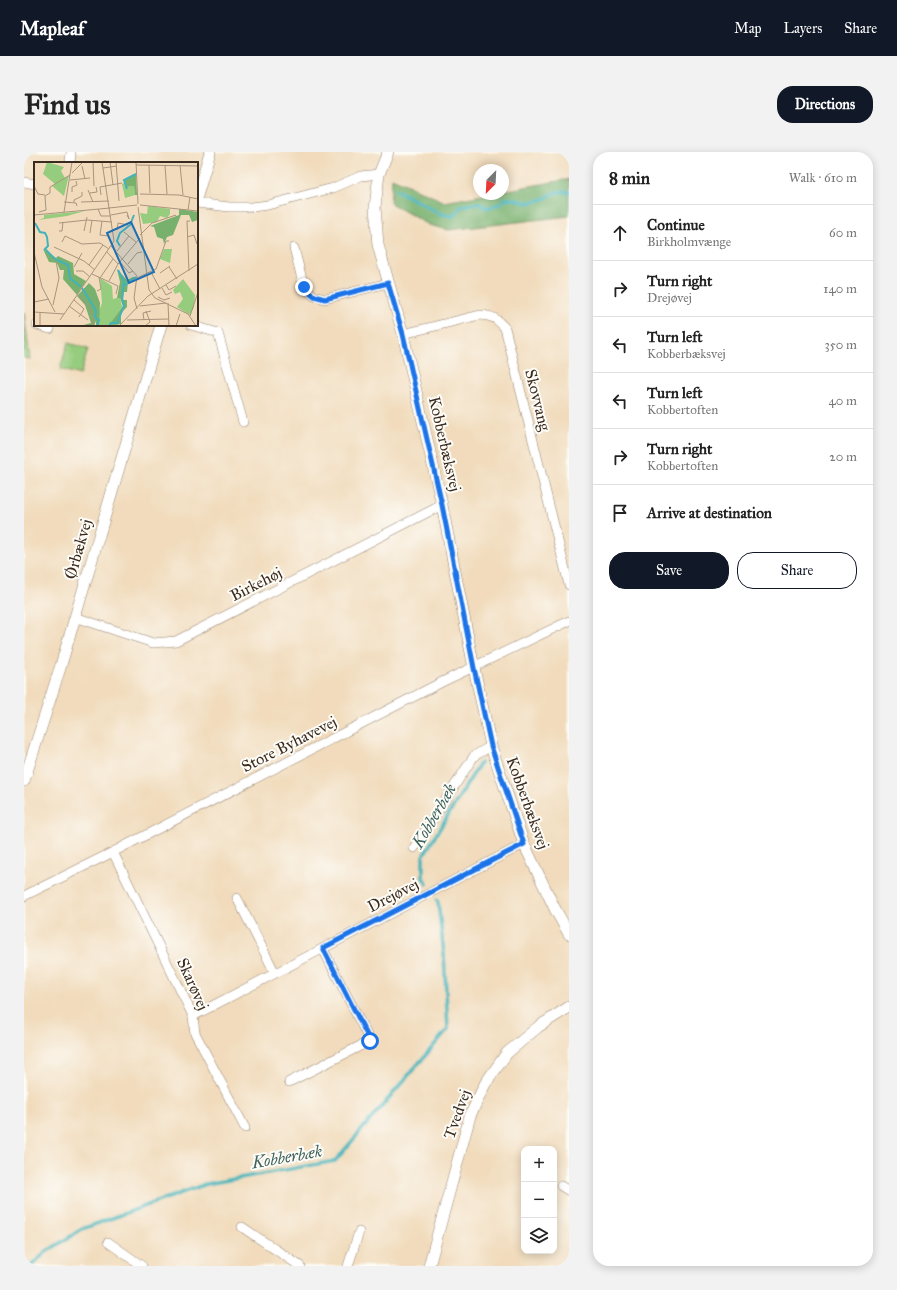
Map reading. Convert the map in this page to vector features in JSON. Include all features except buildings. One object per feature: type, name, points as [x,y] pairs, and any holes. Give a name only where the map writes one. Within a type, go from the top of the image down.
[{"type":"street","points":[[70,162],[71,152]]},
{"type":"street","points":[[198,193],[210,152]]},
{"type":"street","name":"Kobberbæksvej","points":[[388,152],[379,174],[375,207],[378,245],[403,334],[442,505],[491,746],[524,844],[555,909],[569,934]]},
{"type":"street","points":[[198,203],[229,207],[268,205],[333,188],[361,176],[379,174]]},
{"type":"street","points":[[24,182],[34,184]]},
{"type":"street","points":[[294,248],[304,287],[314,296],[325,299],[388,283]]},
{"type":"street","name":"Skovvang","points":[[403,334],[480,315],[490,316],[498,320],[505,328],[569,585]]},
{"type":"street","points":[[40,326],[50,329]]},
{"type":"street","name":"Ørbækvej","points":[[24,781],[75,617],[160,326]]},
{"type":"street","points":[[194,326],[218,333],[243,422]]},
{"type":"street","name":"Birkehøj","points":[[75,617],[153,643],[176,642],[442,505]]},
{"type":"street","name":"Store Byhavevej","points":[[24,896],[113,852],[442,682],[474,668],[569,621]]},
{"type":"street","name":"Kobberbæksvej","points":[[414,848],[474,756],[491,746]]},
{"type":"street","name":"Drejøvej","points":[[193,1016],[524,844]]},
{"type":"street","name":"Skarøvej","points":[[113,852],[193,1016],[195,1033],[245,1128]]},
{"type":"street","points":[[237,898],[275,973]]},
{"type":"street","points":[[289,1082],[370,1041],[323,948]]},
{"type":"street","name":"Tvedvej","points":[[429,1266],[470,1116],[485,1084],[507,1053],[538,1027],[569,1007]]},
{"type":"street","points":[[242,1227],[300,1266]]},
{"type":"street","points":[[348,1266],[359,1232]]},
{"type":"street","points":[[108,1242],[142,1266]]},
{"type":"green space","points":[[392,178],[445,202],[473,197],[473,200],[509,200],[509,190],[569,179],[569,216],[449,230],[429,225],[390,203]]},
{"type":"green space","points":[[24,312],[30,359],[24,358]]},
{"type":"green space","points":[[68,343],[88,349],[80,375],[60,369]]},
{"type":"waterway","points":[[396,190],[441,214],[453,216],[462,206],[479,203],[487,208],[500,204],[504,199],[515,199],[527,203],[544,199],[556,192],[569,192]]},
{"type":"waterway","name":"Kobberbæk","points":[[427,884],[423,878],[423,856],[480,763]]},
{"type":"waterway","name":"Kobberbæk","points":[[31,1266],[46,1252],[82,1229],[206,1184],[335,1161],[448,1029],[444,954],[438,902],[436,900]]},
{"type":"route","points":[[304,287],[314,296],[325,299],[388,283],[403,334],[442,505],[491,746],[524,844],[323,948],[370,1041]]}]
